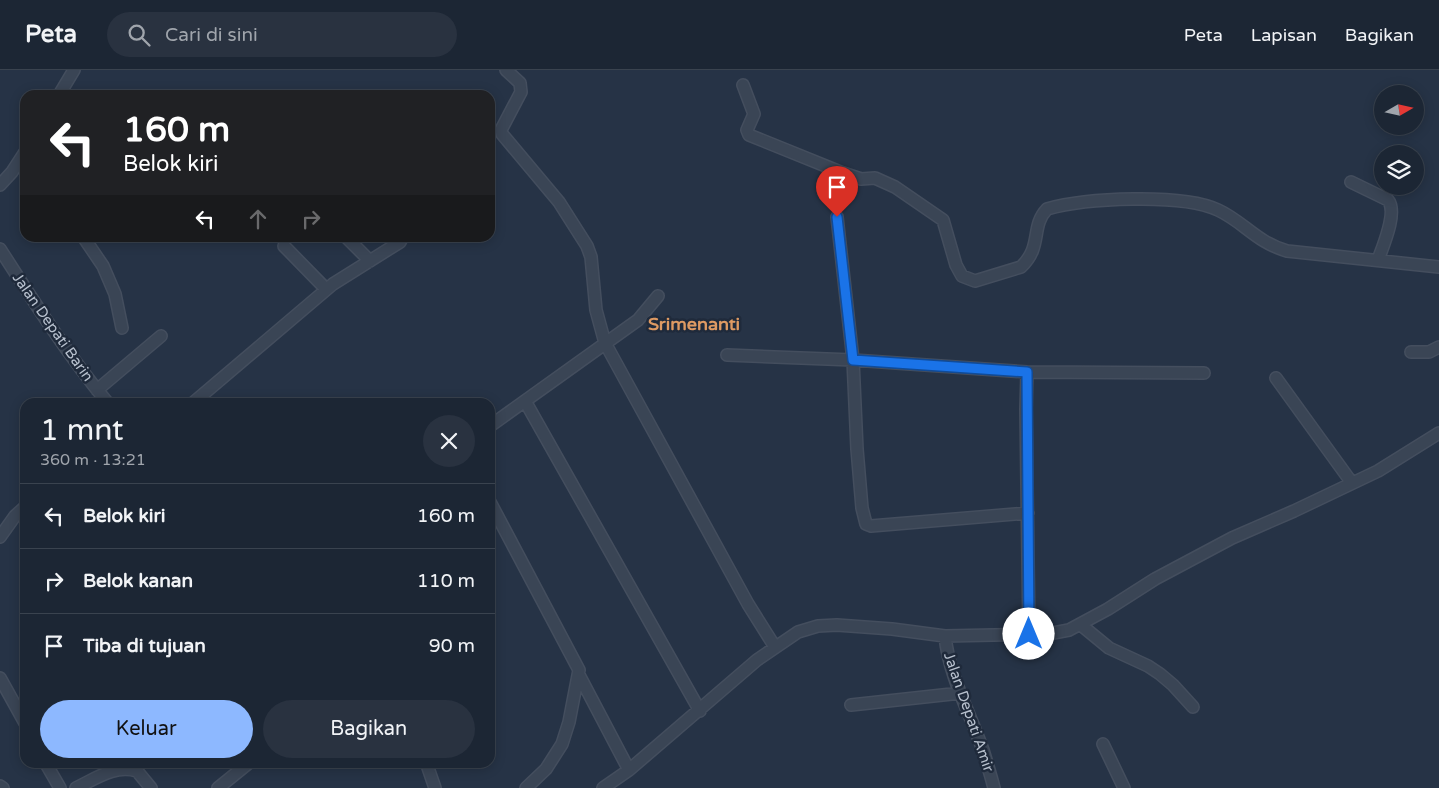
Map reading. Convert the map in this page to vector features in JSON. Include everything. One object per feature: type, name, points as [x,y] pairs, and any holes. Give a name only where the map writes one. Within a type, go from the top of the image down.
[{"type":"street","points":[[62,90],[74,70]]},
{"type":"street","points":[[506,70],[520,83],[521,92],[501,130],[502,134],[559,202],[587,246],[592,257],[596,310],[605,343],[748,604],[775,647]]},
{"type":"street","points":[[743,85],[754,114],[747,130],[749,135],[843,173],[861,179],[875,178],[895,187],[943,220],[946,226],[948,242],[959,271],[962,276],[975,281],[1021,266],[1026,261],[1035,244],[1039,220],[1047,209],[1108,201],[1190,201],[1216,209],[1229,216],[1259,239],[1276,248],[1287,251],[1439,267]]},
{"type":"street","points":[[0,185],[20,160]]},
{"type":"street","points":[[1351,182],[1388,200],[1392,207],[1378,260]]},
{"type":"street","points":[[837,217],[853,360],[856,449],[862,508],[866,524],[871,526],[1028,513]]},
{"type":"street","points":[[87,242],[103,266],[115,294],[122,328]]},
{"type":"street","points":[[351,242],[370,261]]},
{"type":"street","points":[[199,398],[326,289],[400,242]]},
{"type":"street","points":[[284,246],[326,289]]},
{"type":"street","name":"Jalan Depati Barin","points":[[0,249],[51,328],[104,398]]},
{"type":"street","points":[[495,422],[638,320],[658,296]]},
{"type":"street","points":[[97,390],[162,336]]},
{"type":"street","points":[[1411,352],[1429,352],[1439,347]]},
{"type":"street","points":[[727,355],[853,360],[1027,372],[1204,373]]},
{"type":"street","points":[[1027,372],[1029,634]]},
{"type":"street","points":[[1276,378],[1352,483]]},
{"type":"street","points":[[525,401],[700,711]]},
{"type":"street","points":[[603,788],[629,770],[700,711],[757,660],[798,632],[818,626],[838,625],[892,629],[945,636],[1048,634],[1069,630],[1081,625],[1155,579],[1232,538],[1302,508],[1378,471],[1439,433]]},
{"type":"street","points":[[495,511],[578,665],[579,675],[569,722],[562,744],[546,769],[526,788]]},
{"type":"street","points":[[0,537],[20,512]]},
{"type":"street","points":[[1081,625],[1109,648],[1148,666],[1160,674],[1193,707]]},
{"type":"street","name":"Jalan Depati Amir","points":[[945,636],[946,650],[960,693],[983,750],[994,788]]},
{"type":"street","points":[[579,675],[629,770]]},
{"type":"street","points":[[0,678],[4,692],[20,716]]},
{"type":"street","points":[[851,705],[960,693]]},
{"type":"street","points":[[1103,744],[1124,788]]},
{"type":"street","points":[[48,768],[60,788]]},
{"type":"street","points":[[76,788],[109,768]]},
{"type":"street","points":[[123,768],[137,771],[151,788]]},
{"type":"street","points":[[218,788],[243,768]]},
{"type":"street","points":[[428,768],[435,788]]},
{"type":"district","name":"Srimenanti","points":[[694,324]]},
{"type":"route","points":[[837,217],[853,360],[1027,372],[1029,634]]}]
